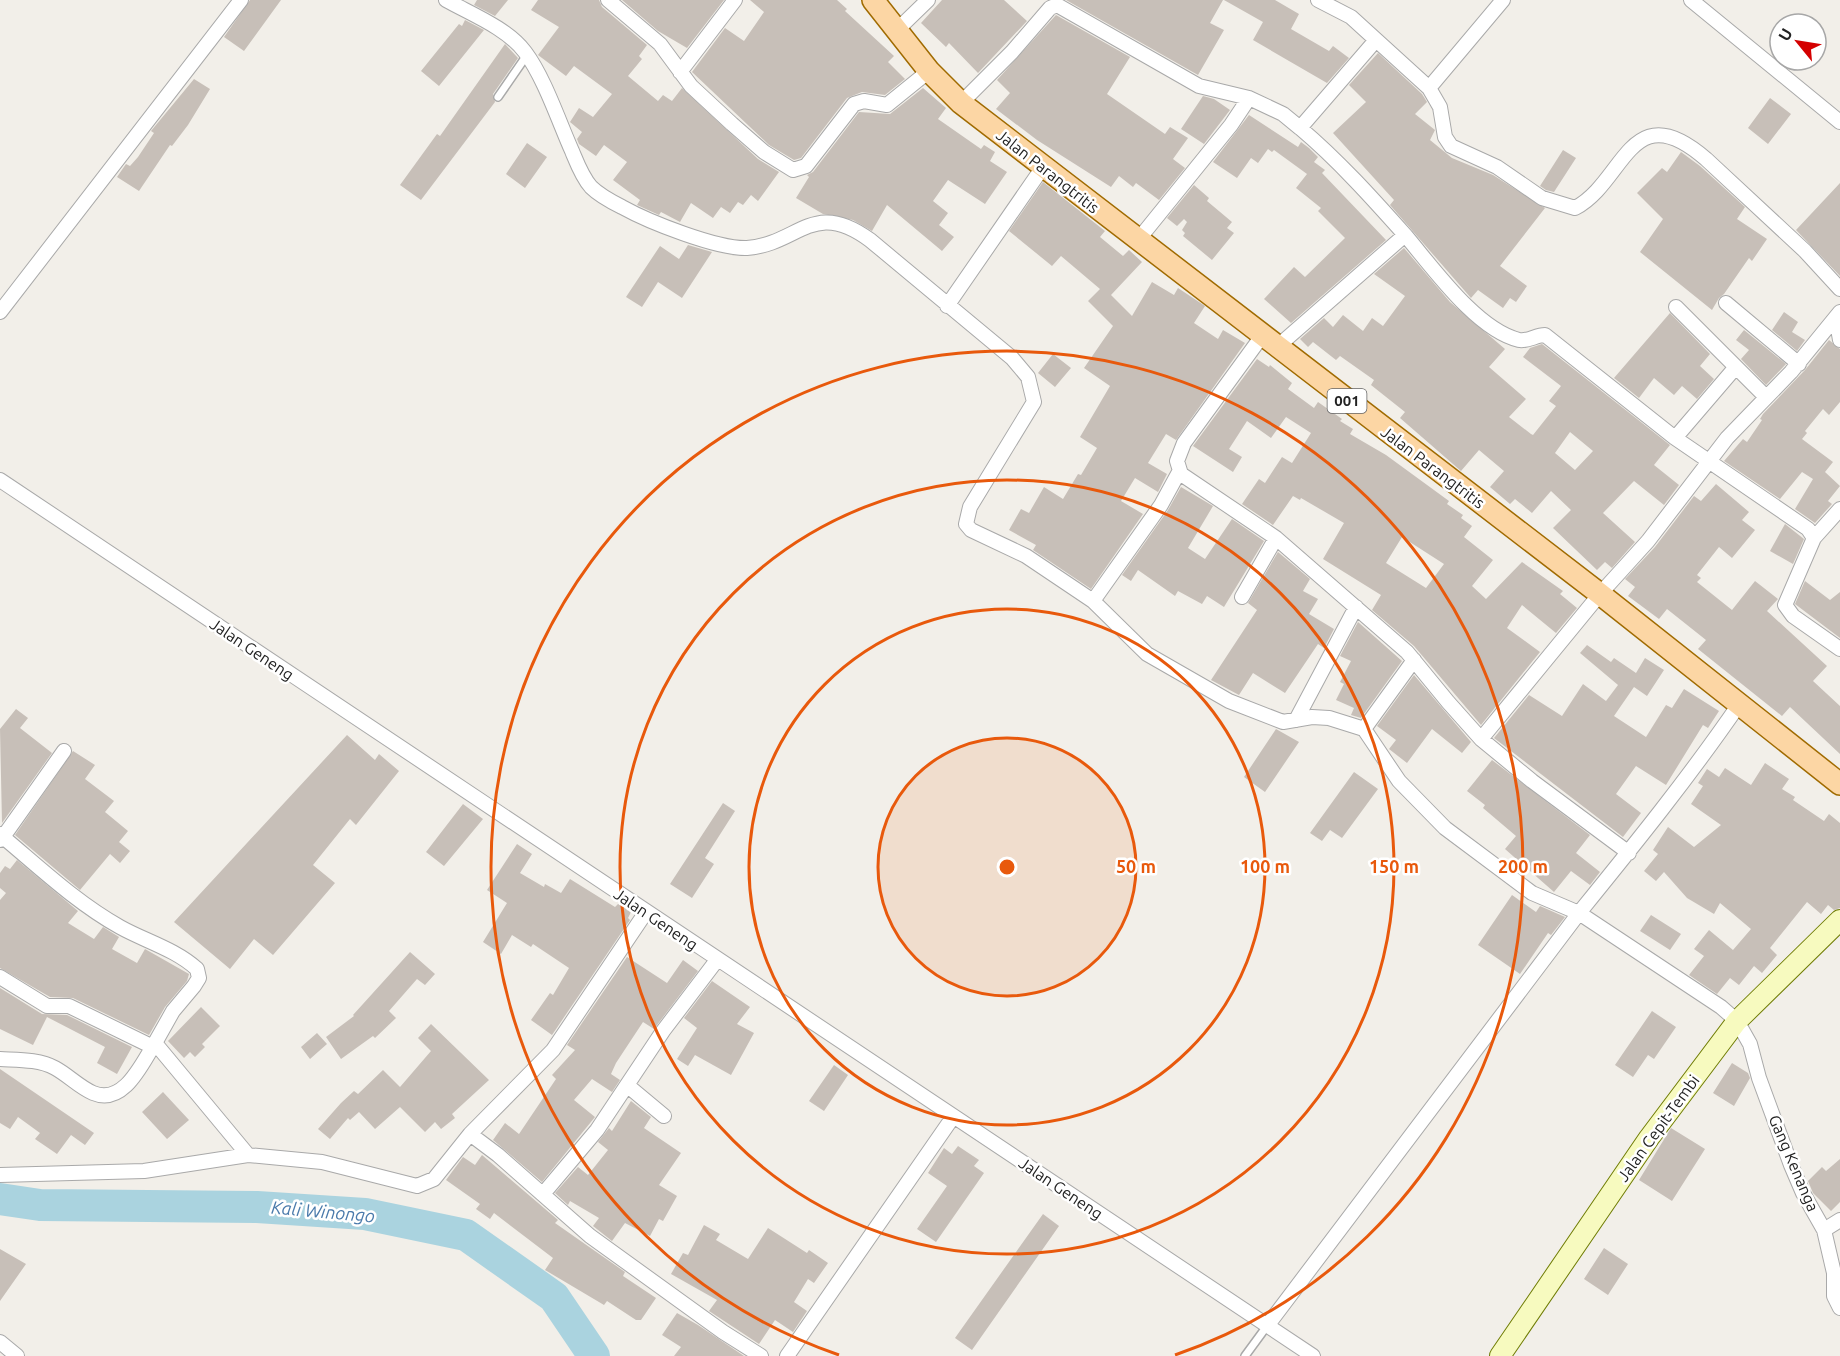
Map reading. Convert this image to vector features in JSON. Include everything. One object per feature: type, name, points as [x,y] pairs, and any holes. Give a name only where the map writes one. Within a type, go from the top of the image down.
[{"type":"main road","name":"Jalan Parangtritis","points":[[873,0],[929,71],[961,104],[1600,594],[1840,784]]},
{"type":"main road","name":"Jalan Cepit-Tembi","points":[[1500,1356],[1649,1138],[1737,1021],[1840,920]]},
{"type":"street","points":[[0,312],[241,0]]},
{"type":"street","points":[[446,0],[501,31],[527,54],[586,181],[595,191],[620,207],[717,244],[734,247],[748,248],[766,243],[816,223],[830,222],[845,225],[870,240],[1012,358],[1028,377],[1033,394],[1032,408],[970,507],[966,524],[971,530],[1026,556],[1093,601],[1147,654],[1177,674],[1268,718],[1283,722],[1329,718],[1365,729],[1399,781],[1445,828],[1532,893],[1579,913],[1721,1007],[1737,1021]]},
{"type":"street","points":[[608,0],[660,44],[691,86],[756,145],[793,170],[806,166],[854,104],[864,101],[887,105],[929,71]]},
{"type":"street","points":[[680,72],[735,0]]},
{"type":"street","points":[[896,31],[928,0]]},
{"type":"street","points":[[1318,0],[1342,10],[1430,88],[1440,107],[1445,137],[1451,146],[1497,167],[1542,198],[1562,206],[1575,208],[1588,201],[1632,146],[1647,139],[1665,136],[1683,142],[1706,159],[1805,251],[1840,289]]},
{"type":"street","points":[[1430,88],[1503,0]]},
{"type":"street","points":[[1691,0],[1840,122]]},
{"type":"street","points":[[961,104],[1012,52],[1050,8],[1057,5],[1199,86],[1249,98],[1283,114],[1359,185],[1455,295],[1476,313],[1501,332],[1521,341],[1545,335],[1675,438],[1794,518],[1808,529],[1814,538]]},
{"type":"street","points":[[1300,128],[1376,40]]},
{"type":"street","points":[[1138,240],[1231,125],[1249,98]]},
{"type":"street","points":[[947,306],[1043,167]]},
{"type":"street","points":[[1093,601],[1161,505],[1179,472],[1177,461],[1184,443],[1269,342],[1405,235]]},
{"type":"street","points":[[1726,303],[1799,364]]},
{"type":"street","points":[[1676,307],[1766,397]]},
{"type":"street","points":[[1481,739],[1600,594],[1648,541],[1709,460],[1799,364],[1838,314]]},
{"type":"street","points":[[1838,314],[1840,340]]},
{"type":"street","points":[[1675,438],[1735,368]]},
{"type":"street","points":[[1179,472],[1276,538],[1414,660],[1481,739],[1532,781],[1629,853]]},
{"type":"street","name":"Jalan Geneng","points":[[0,480],[1313,1356]]},
{"type":"street","points":[[1840,509],[1814,538],[1785,605],[1793,616],[1840,649]]},
{"type":"street","points":[[1242,597],[1276,538]]},
{"type":"street","points":[[1296,720],[1356,607]]},
{"type":"street","points":[[1365,729],[1414,660]]},
{"type":"street","points":[[1267,1326],[1579,913],[1707,752],[1740,703]]},
{"type":"street","points":[[0,1059],[53,1067],[93,1093],[104,1096],[116,1094],[125,1087],[154,1045],[173,1011],[199,978],[197,969],[98,912],[1,837],[64,751]]},
{"type":"street","points":[[0,1175],[144,1171],[248,1155],[322,1162],[417,1186],[434,1179],[470,1134],[553,1050],[646,912]]},
{"type":"street","points":[[543,1194],[597,1130],[663,1031],[717,960]]},
{"type":"street","points":[[0,977],[47,1006],[69,1006],[154,1045],[248,1155]]},
{"type":"street","name":"Gang Kenanga","points":[[1737,1021],[1750,1044],[1759,1078],[1803,1193],[1824,1230],[1834,1273],[1834,1296],[1840,1308]]},
{"type":"street","points":[[628,1086],[664,1116]]},
{"type":"street","points":[[787,1356],[953,1117]]},
{"type":"street","points":[[470,1134],[498,1155],[605,1247],[723,1332],[761,1356]]},
{"type":"street","points":[[1824,1230],[1840,1220]]},
{"type":"street","points":[[0,1342],[17,1356]]},
{"type":"lane","points":[[498,97],[527,54]]},
{"type":"lane","points":[[1245,1356],[1267,1326]]},
{"type":"building","points":[[250,0],[281,0],[244,51],[224,37]]},
{"type":"building","points":[[477,0],[508,0],[495,16],[474,5]]},
{"type":"building","points":[[538,0],[599,0],[602,7],[647,45],[639,56],[642,59],[628,76],[658,101],[663,95],[672,101],[682,88],[758,159],[779,172],[758,201],[751,195],[743,205],[738,202],[730,213],[721,207],[713,218],[691,203],[680,222],[661,212],[659,215],[637,205],[640,200],[613,180],[627,162],[604,145],[596,156],[579,144],[577,139],[582,132],[570,122],[579,108],[593,117],[612,94],[574,66],[566,76],[538,55],[559,27],[531,10]]},
{"type":"building","points":[[622,0],[724,0],[687,48],[658,31]]},
{"type":"building","points":[[750,0],[837,0],[847,9],[845,11],[894,56],[888,62],[905,79],[885,95],[862,92],[847,98],[801,158],[794,160],[769,145],[692,72],[725,28],[744,41],[764,12]]},
{"type":"building","points":[[942,0],[1004,0],[1027,21],[978,73],[949,43],[946,47],[921,23]]},
{"type":"building","points":[[1066,0],[1223,0],[1210,23],[1224,30],[1198,75]]},
{"type":"building","points":[[1224,0],[1275,0],[1299,14],[1291,29],[1329,51],[1333,46],[1349,58],[1327,83],[1253,40],[1263,22]]},
{"type":"building","points":[[1056,15],[1130,57],[1107,94],[1165,134],[1170,127],[1188,138],[1173,159],[1185,168],[1159,200],[1136,183],[1133,187],[1119,176],[1111,187],[1037,140],[996,109],[1010,93],[997,80]]},
{"type":"building","points":[[465,20],[484,30],[439,86],[421,71],[459,24],[462,26]]},
{"type":"building","points":[[505,44],[518,58],[493,94],[495,102],[421,200],[400,185],[437,134],[440,136]]},
{"type":"building","points":[[1378,53],[1422,94],[1427,102],[1415,114],[1435,130],[1430,140],[1452,158],[1493,175],[1545,208],[1500,266],[1527,286],[1516,302],[1510,298],[1503,308],[1478,290],[1471,298],[1390,205],[1394,200],[1333,133],[1366,102],[1349,85]]},
{"type":"building","points":[[194,79],[210,89],[188,125],[172,146],[170,145],[139,191],[117,177],[126,164],[130,166],[138,157],[154,133],[151,131]]},
{"type":"building","points":[[923,88],[946,108],[938,119],[981,149],[984,145],[995,152],[990,161],[1007,172],[985,204],[948,180],[933,201],[948,213],[939,225],[954,237],[942,251],[887,205],[872,231],[853,220],[823,214],[796,198],[809,177],[807,175],[813,172],[859,112],[890,114]]},
{"type":"building","points":[[1203,96],[1214,99],[1230,110],[1204,144],[1181,129]]},
{"type":"building","points":[[1770,98],[1791,114],[1768,144],[1748,128]]},
{"type":"building","points":[[1249,115],[1298,147],[1301,142],[1309,148],[1318,157],[1314,162],[1325,170],[1322,173],[1386,240],[1291,323],[1264,299],[1294,267],[1305,277],[1345,238],[1318,211],[1321,208],[1296,188],[1307,174],[1274,150],[1272,152],[1268,149],[1258,163],[1251,158],[1237,178],[1213,162]]},
{"type":"building","points":[[527,143],[547,157],[525,188],[506,174]]},
{"type":"building","points":[[1563,150],[1576,158],[1554,192],[1546,190],[1540,186]]},
{"type":"building","points":[[1681,152],[1745,207],[1737,219],[1767,239],[1752,261],[1749,258],[1712,310],[1640,252],[1663,219],[1637,193],[1662,168],[1667,172]]},
{"type":"building","points":[[1043,182],[1105,231],[1100,237],[1123,256],[1129,250],[1142,262],[1111,295],[1132,316],[1152,282],[1174,295],[1178,288],[1205,306],[1194,323],[1218,339],[1223,330],[1245,343],[1176,440],[1166,434],[1148,463],[1167,474],[1158,492],[1135,478],[1121,501],[1143,514],[1091,589],[1033,550],[1036,545],[1009,530],[1021,509],[1029,513],[1044,487],[1063,499],[1078,474],[1081,475],[1097,448],[1080,437],[1110,386],[1084,368],[1113,326],[1088,301],[1100,289],[1061,256],[1052,266],[1009,231]]},
{"type":"building","points":[[1840,183],[1840,276],[1796,230]]},
{"type":"building","points":[[1194,185],[1209,198],[1207,201],[1232,222],[1227,228],[1234,233],[1212,260],[1183,236],[1185,233],[1182,230],[1187,222],[1184,219],[1177,226],[1167,218]]},
{"type":"building","points":[[688,245],[712,252],[682,298],[658,282],[642,307],[626,297],[660,246],[679,259]]},
{"type":"building","points":[[1404,248],[1450,302],[1505,349],[1489,367],[1526,399],[1509,417],[1531,434],[1533,435],[1556,406],[1549,401],[1561,386],[1523,357],[1530,348],[1542,344],[1670,445],[1654,465],[1679,485],[1664,505],[1634,481],[1603,513],[1635,542],[1612,568],[1605,562],[1597,570],[1553,528],[1571,510],[1551,491],[1532,513],[1515,499],[1510,504],[1490,487],[1504,471],[1479,450],[1461,471],[1400,418],[1405,412],[1371,385],[1374,380],[1340,356],[1336,360],[1313,342],[1308,347],[1300,339],[1324,318],[1333,327],[1343,315],[1363,331],[1372,318],[1383,326],[1405,296],[1374,274]],"holes":[[[1570,432],[1593,451],[1575,470],[1555,453]]]},
{"type":"building","points":[[1784,312],[1798,322],[1792,332],[1805,340],[1797,351],[1772,330]]},
{"type":"building","points":[[1670,313],[1710,354],[1700,366],[1714,379],[1697,399],[1682,386],[1674,395],[1654,378],[1639,398],[1614,378]]},
{"type":"building","points":[[1744,330],[1786,364],[1766,385],[1741,359],[1749,350],[1736,340]]},
{"type":"building","points":[[1829,340],[1840,349],[1840,402],[1829,415],[1823,409],[1805,431],[1807,433],[1802,439],[1833,462],[1825,472],[1840,486],[1828,501],[1832,504],[1815,523],[1795,509],[1813,479],[1802,472],[1780,499],[1724,461],[1743,439],[1747,442],[1762,420],[1760,419],[1763,414],[1805,370]]},
{"type":"building","points":[[1053,354],[1071,368],[1055,387],[1038,373]]},
{"type":"building","points":[[1257,359],[1269,367],[1270,365],[1292,383],[1288,389],[1314,408],[1318,402],[1342,419],[1340,421],[1353,429],[1350,434],[1386,455],[1449,501],[1447,504],[1463,515],[1461,518],[1472,526],[1464,537],[1493,560],[1472,586],[1486,599],[1522,562],[1563,591],[1560,594],[1577,608],[1556,633],[1522,605],[1507,628],[1540,652],[1481,725],[1414,646],[1372,610],[1381,595],[1323,559],[1344,523],[1301,498],[1300,500],[1293,496],[1273,525],[1242,504],[1259,479],[1265,483],[1282,457],[1292,463],[1311,433],[1286,417],[1271,438],[1247,421],[1229,449],[1242,457],[1233,472],[1193,446]],"holes":[[[1402,537],[1444,564],[1426,588],[1386,563]]]},
{"type":"building","points":[[1716,484],[1749,512],[1742,520],[1755,530],[1732,558],[1719,547],[1697,575],[1701,578],[1697,582],[1732,610],[1755,581],[1778,599],[1767,611],[1827,666],[1813,681],[1840,706],[1840,754],[1790,707],[1782,716],[1698,649],[1706,640],[1667,609],[1659,619],[1628,596],[1635,587],[1625,579],[1655,547],[1694,496],[1701,501]]},
{"type":"building","points":[[1181,487],[1213,506],[1188,548],[1205,559],[1232,519],[1264,541],[1224,607],[1207,596],[1202,604],[1178,591],[1175,596],[1138,570],[1131,581],[1122,575],[1168,510]]},
{"type":"building","points":[[1785,524],[1804,539],[1793,564],[1770,551]]},
{"type":"building","points":[[1278,552],[1310,579],[1303,591],[1318,599],[1309,614],[1334,629],[1324,648],[1318,644],[1285,693],[1253,673],[1239,695],[1211,680],[1257,610],[1248,603]]},
{"type":"building","points":[[1805,581],[1830,600],[1840,592],[1840,638],[1795,604]]},
{"type":"building","points":[[1358,622],[1402,661],[1361,718],[1351,715],[1354,708],[1336,700],[1344,684],[1340,682],[1351,661],[1340,656]]},
{"type":"building","points":[[1587,645],[1611,662],[1614,658],[1636,673],[1645,658],[1664,670],[1647,696],[1634,687],[1614,716],[1646,737],[1666,705],[1672,708],[1684,689],[1719,711],[1708,728],[1703,725],[1666,785],[1636,766],[1616,794],[1641,813],[1623,837],[1494,738],[1529,695],[1562,716],[1583,684],[1606,701],[1618,685],[1580,653]]},
{"type":"building","points":[[1414,675],[1471,742],[1462,753],[1432,729],[1407,763],[1389,749],[1396,740],[1377,726]]},
{"type":"building","points":[[16,709],[28,718],[20,728],[52,753],[2,823],[0,729]]},
{"type":"building","points":[[1276,729],[1299,742],[1265,792],[1244,777]]},
{"type":"building","points":[[347,735],[375,760],[379,754],[399,771],[356,825],[350,819],[313,865],[335,883],[273,955],[254,939],[230,969],[174,922]]},
{"type":"building","points":[[73,751],[95,765],[85,779],[114,801],[105,812],[128,831],[119,842],[130,851],[120,863],[110,854],[80,890],[15,835]]},
{"type":"building","points":[[1492,760],[1590,835],[1576,853],[1600,872],[1590,885],[1571,871],[1554,892],[1505,849],[1516,836],[1483,808],[1485,805],[1467,791]]},
{"type":"building","points":[[1765,763],[1789,779],[1782,789],[1795,797],[1793,800],[1824,821],[1829,814],[1840,823],[1840,908],[1834,910],[1828,905],[1821,914],[1807,902],[1770,948],[1777,955],[1762,973],[1754,966],[1739,985],[1730,978],[1717,994],[1689,975],[1704,956],[1694,949],[1709,930],[1733,950],[1751,929],[1720,903],[1714,914],[1687,898],[1664,872],[1656,881],[1644,871],[1658,854],[1653,850],[1668,827],[1694,847],[1721,825],[1691,804],[1703,786],[1698,783],[1707,769],[1719,777],[1725,768],[1751,785]]},
{"type":"building","points":[[1354,772],[1378,789],[1342,838],[1330,830],[1322,841],[1310,833]]},
{"type":"building","points":[[723,803],[735,811],[705,858],[714,864],[692,898],[670,884]]},
{"type":"building","points":[[463,804],[483,819],[444,866],[426,852]]},
{"type":"building","points":[[517,844],[532,854],[520,873],[544,887],[545,884],[561,893],[570,879],[615,907],[618,904],[631,912],[628,918],[630,920],[552,1035],[531,1020],[550,993],[553,995],[569,968],[533,944],[531,947],[512,935],[501,954],[483,942],[507,903],[487,890]]},
{"type":"building","points":[[17,860],[78,911],[68,923],[94,939],[103,927],[119,937],[112,949],[137,963],[145,949],[189,974],[187,981],[165,1007],[149,1035],[73,998],[50,997],[0,968],[0,900],[6,893],[0,888],[0,873],[5,866],[10,869]]},
{"type":"building","points":[[1512,895],[1536,912],[1540,906],[1565,917],[1551,935],[1548,933],[1520,974],[1478,945]]},
{"type":"building","points":[[1651,915],[1681,934],[1670,950],[1640,931]]},
{"type":"building","points":[[410,952],[435,974],[425,985],[417,979],[389,1011],[396,1018],[375,1038],[373,1036],[341,1059],[326,1037],[354,1016]]},
{"type":"building","points":[[627,957],[667,983],[683,960],[698,971],[654,1029],[643,1022],[611,1074],[620,1080],[612,1092],[592,1079],[574,1100],[595,1117],[542,1182],[493,1140],[505,1123],[519,1134],[556,1079],[552,1075],[575,1050],[567,1045]]},
{"type":"building","points":[[712,981],[750,1007],[737,1024],[754,1033],[731,1075],[695,1055],[688,1066],[677,1059],[697,1028],[684,1018]]},
{"type":"building","points":[[0,988],[42,1014],[67,1015],[132,1047],[117,1074],[97,1063],[105,1047],[47,1017],[33,1045],[0,1029]]},
{"type":"building","points":[[201,1007],[220,1026],[202,1044],[205,1047],[195,1057],[190,1052],[184,1058],[168,1041]]},
{"type":"building","points":[[1652,1011],[1676,1027],[1654,1059],[1648,1055],[1633,1077],[1615,1065]]},
{"type":"building","points":[[431,1024],[489,1080],[452,1114],[455,1118],[441,1129],[435,1122],[425,1132],[400,1107],[375,1129],[359,1112],[350,1120],[348,1118],[330,1139],[318,1129],[354,1091],[358,1094],[383,1070],[400,1087],[431,1051],[418,1038]]},
{"type":"building","points":[[317,1033],[327,1044],[310,1059],[301,1047]]},
{"type":"building","points":[[1732,1063],[1748,1073],[1750,1078],[1734,1106],[1713,1093]]},
{"type":"building","points":[[834,1065],[848,1075],[824,1111],[809,1101]]},
{"type":"building","points":[[0,1069],[94,1133],[85,1145],[71,1135],[57,1154],[35,1139],[40,1133],[18,1117],[10,1129],[0,1123]]},
{"type":"building","points":[[163,1092],[189,1120],[167,1139],[142,1112]]},
{"type":"building","points":[[631,1101],[651,1117],[644,1128],[681,1153],[659,1185],[677,1196],[663,1221],[659,1219],[650,1236],[625,1223],[612,1241],[593,1226],[599,1218],[570,1201],[568,1205],[555,1193],[578,1167],[588,1175],[608,1150],[598,1142],[609,1128],[612,1131]]},
{"type":"building","points":[[1671,1128],[1705,1149],[1672,1201],[1639,1180]]},
{"type":"building","points":[[958,1146],[979,1160],[974,1166],[984,1173],[936,1242],[917,1229],[947,1186],[928,1173],[944,1148],[952,1154]]},
{"type":"building","points":[[482,1155],[558,1220],[555,1223],[625,1272],[623,1276],[656,1298],[641,1320],[636,1320],[607,1301],[604,1305],[545,1270],[553,1258],[494,1213],[490,1219],[476,1209],[480,1204],[446,1180],[463,1157],[475,1165]]},
{"type":"building","points":[[1840,1159],[1840,1202],[1831,1211],[1813,1193],[1808,1181],[1822,1167],[1826,1171]]},
{"type":"building","points":[[1043,1214],[1059,1226],[972,1350],[955,1338]]},
{"type":"building","points":[[704,1225],[720,1234],[716,1240],[748,1259],[768,1228],[807,1253],[809,1250],[828,1263],[814,1283],[808,1279],[794,1302],[807,1311],[793,1332],[775,1320],[759,1344],[709,1311],[717,1300],[671,1274],[683,1253],[688,1255]]},
{"type":"building","points":[[1604,1248],[1628,1264],[1608,1295],[1584,1279]]},
{"type":"building","points":[[0,1249],[26,1264],[0,1301]]},
{"type":"building","points":[[677,1313],[744,1356],[674,1356],[681,1347],[662,1335]]},
{"type":"waterway","name":"Kali Winongo","points":[[0,1199],[40,1205],[257,1207],[365,1214],[466,1235],[554,1297],[594,1356]]}]
